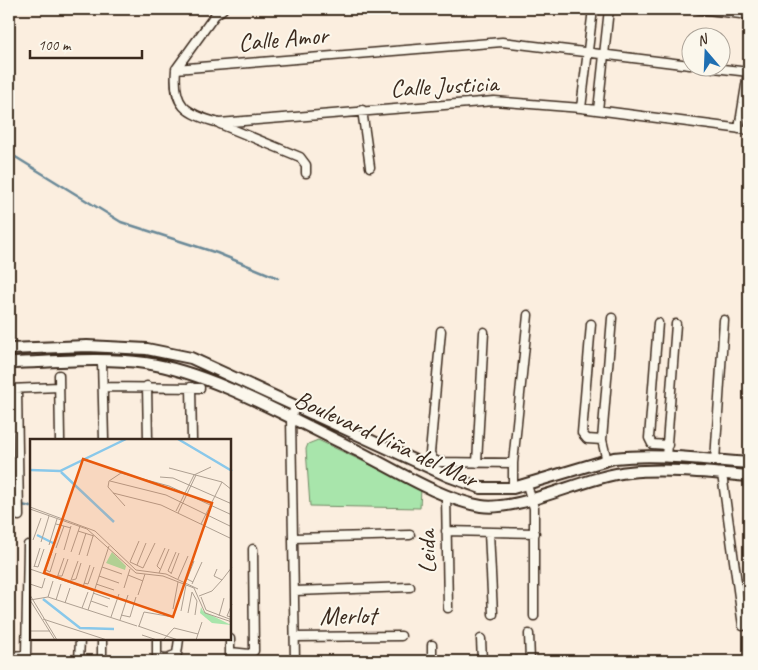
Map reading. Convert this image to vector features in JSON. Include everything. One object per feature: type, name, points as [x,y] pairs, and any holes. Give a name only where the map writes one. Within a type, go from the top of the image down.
[{"type":"street","points":[[176,69],[215,15],[223,9]]},
{"type":"street","points":[[581,108],[593,9]]},
{"type":"street","points":[[598,110],[609,9]]},
{"type":"street","points":[[699,9],[749,15]]},
{"type":"street","name":"Calle Amor","points":[[176,69],[502,42],[680,64]]},
{"type":"street","points":[[739,129],[749,67]]},
{"type":"street","name":"Calle Justicia","points":[[176,69],[174,90],[182,106],[198,117],[219,123],[479,101],[581,108],[749,130]]},
{"type":"street","points":[[730,70],[749,72]]},
{"type":"street","points":[[362,110],[370,167]]},
{"type":"street","points":[[219,123],[300,157],[306,165],[306,173]]},
{"type":"street","points":[[514,488],[513,463],[528,315]]},
{"type":"street","points":[[606,461],[602,440],[612,318]]},
{"type":"street","points":[[715,461],[724,320]]},
{"type":"street","points":[[658,323],[649,438],[652,444],[668,445]]},
{"type":"street","points":[[591,324],[582,433],[587,439],[602,440]]},
{"type":"street","points":[[666,457],[676,324]]},
{"type":"street","points":[[442,331],[430,453],[433,459],[438,462],[513,463]]},
{"type":"street","points":[[477,463],[484,332]]},
{"type":"street","name":"Boulevard Viña del Mar","points":[[9,350],[87,346],[147,349],[191,358],[448,476],[481,488],[514,488],[606,461],[628,457],[666,457],[749,463]]},
{"type":"street","points":[[102,361],[104,439]]},
{"type":"street","name":"Boulevard Viña del Mar","points":[[9,363],[102,361],[145,363],[198,376],[291,418],[446,495],[482,506],[502,506],[629,472],[749,476]]},
{"type":"street","points":[[59,375],[60,439]]},
{"type":"street","points":[[148,386],[148,439]]},
{"type":"street","points":[[9,389],[59,387]]},
{"type":"street","points":[[103,387],[200,388]]},
{"type":"street","points":[[191,388],[192,439]]},
{"type":"street","points":[[18,389],[19,516]]},
{"type":"street","points":[[295,661],[291,418],[296,407]]},
{"type":"street","points":[[722,474],[742,626]]},
{"type":"street","points":[[527,485],[532,499],[535,533],[534,616]]},
{"type":"street","name":"Leida","points":[[446,495],[448,608]]},
{"type":"street","points":[[446,530],[535,533]]},
{"type":"street","points":[[489,532],[493,614]]},
{"type":"street","points":[[294,538],[410,535]]},
{"type":"street","points":[[9,656],[26,655],[28,545]]},
{"type":"street","points":[[230,652],[250,654],[254,651],[253,549]]},
{"type":"street","points":[[295,590],[410,587]]},
{"type":"street","points":[[529,634],[530,661]]},
{"type":"street","name":"Merlot","points":[[295,638],[401,636]]},
{"type":"street","points":[[481,639],[482,661]]},
{"type":"street","points":[[79,661],[80,640]]},
{"type":"street","points":[[99,661],[102,657],[102,640]]},
{"type":"street","points":[[157,640],[157,659],[177,654],[179,640]]},
{"type":"street","points":[[230,640],[230,661]]},
{"type":"street","points":[[432,645],[432,661]]},
{"type":"green space","points":[[318,440],[421,489],[420,508],[310,506],[306,449],[308,444]]},
{"type":"waterway","points":[[9,153],[121,222],[217,253],[278,278]]},
{"type":"waterway","points":[[9,502],[30,507]]}]
